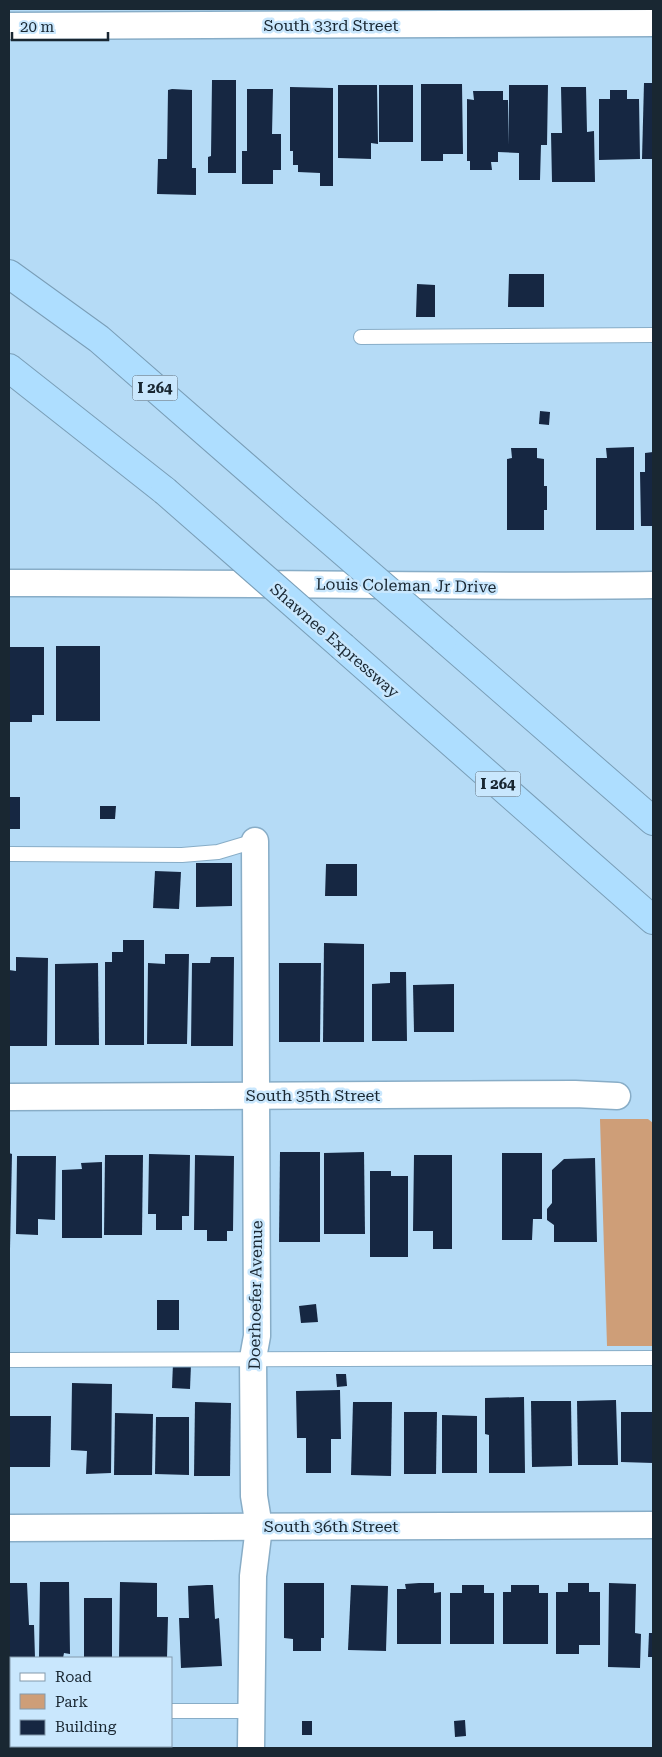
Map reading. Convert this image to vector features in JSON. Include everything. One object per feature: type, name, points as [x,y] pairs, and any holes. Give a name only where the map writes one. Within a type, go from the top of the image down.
[{"type":"highway","name":"I 264","points":[[9,274],[99,340],[653,821]]},
{"type":"highway","name":"Shawnee Expressway","points":[[9,368],[165,491],[653,920]]},
{"type":"street","name":"South 33rd Street","points":[[9,26],[653,23]]},
{"type":"street","name":"Louis Coleman Jr Drive","points":[[9,583],[653,585]]},
{"type":"street","name":"Doerhoefer Avenue","points":[[251,1748],[253,1576],[260,1527],[254,1496],[252,1358],[257,1336],[255,841]]},
{"type":"street","name":"South 35th Street","points":[[9,1097],[575,1094],[616,1096]]},
{"type":"street","name":"South 36th Street","points":[[9,1528],[653,1525]]},
{"type":"lane","points":[[361,337],[653,335]]},
{"type":"lane","points":[[9,854],[182,855],[218,852],[255,841]]},
{"type":"lane","points":[[9,1360],[653,1358]]},
{"type":"lane","points":[[172,1711],[252,1710]]},
{"type":"green space","points":[[600,1119],[648,1119],[653,1123],[653,1346],[607,1346]]},
{"type":"building","points":[[212,80],[236,80],[236,173],[208,173],[208,157],[211,156]]},
{"type":"building","points":[[644,83],[653,83],[653,159],[642,159]]},
{"type":"building","points":[[421,84],[462,84],[463,154],[443,154],[443,161],[421,161]]},
{"type":"building","points":[[338,85],[377,85],[378,144],[371,143],[371,159],[338,158]]},
{"type":"building","points":[[379,85],[413,85],[413,142],[379,142]]},
{"type":"building","points":[[509,85],[548,85],[547,145],[541,145],[540,180],[519,180],[519,153],[498,152],[498,162],[491,162],[492,170],[470,170],[470,161],[467,161],[467,99],[474,100],[473,91],[503,91],[503,100],[508,100],[509,145]]},
{"type":"building","points":[[290,87],[333,88],[333,186],[320,186],[320,173],[298,172],[298,165],[293,165],[293,151],[290,151]]},
{"type":"building","points":[[561,87],[586,87],[587,132],[594,131],[595,182],[552,182],[551,133],[562,133]]},
{"type":"building","points":[[247,89],[273,89],[272,134],[281,134],[281,170],[273,170],[273,184],[242,184],[242,151],[247,151]]},
{"type":"building","points":[[168,90],[192,90],[192,168],[196,168],[196,195],[157,194],[158,159],[167,159]]},
{"type":"building","points":[[610,90],[627,90],[627,99],[639,99],[640,159],[599,160],[599,99],[610,99]]},
{"type":"building","points":[[509,274],[544,274],[544,307],[508,307]]},
{"type":"building","points":[[417,284],[435,285],[435,317],[416,317]]},
{"type":"building","points":[[540,411],[550,412],[549,425],[539,424]]},
{"type":"building","points":[[634,447],[634,530],[596,530],[596,458],[607,458],[606,448]]},
{"type":"building","points":[[511,448],[537,448],[537,458],[544,459],[544,486],[547,486],[547,510],[544,510],[544,530],[507,530],[507,459],[512,458]]},
{"type":"building","points":[[653,452],[653,526],[641,526],[640,472],[645,472],[645,453]]},
{"type":"building","points":[[56,646],[100,646],[100,721],[56,721]]},
{"type":"building","points":[[9,647],[44,647],[44,715],[32,715],[32,722],[9,722]]},
{"type":"building","points":[[9,797],[20,797],[20,829],[9,829]]},
{"type":"building","points":[[100,806],[116,806],[115,819],[100,819]]},
{"type":"building","points":[[196,863],[232,863],[232,906],[196,907]]},
{"type":"building","points":[[326,864],[357,864],[357,896],[325,896]]},
{"type":"building","points":[[155,871],[181,872],[179,909],[153,908]]},
{"type":"building","points":[[123,940],[144,940],[144,1045],[105,1045],[105,962],[112,962],[112,952],[123,952]]},
{"type":"building","points":[[324,943],[364,944],[364,1042],[323,1042]]},
{"type":"building","points":[[165,954],[189,954],[187,1044],[147,1044],[148,963],[165,964]]},
{"type":"building","points":[[16,957],[48,958],[47,1046],[9,1046],[9,970],[16,971]]},
{"type":"building","points":[[211,957],[234,957],[233,1046],[191,1046],[192,963],[210,963]]},
{"type":"building","points":[[98,963],[99,1045],[55,1045],[55,964]]},
{"type":"building","points":[[279,963],[321,963],[320,1042],[279,1042]]},
{"type":"building","points":[[390,972],[406,972],[407,1041],[372,1041],[372,984],[390,983]]},
{"type":"building","points":[[454,984],[454,1032],[414,1032],[413,985]]},
{"type":"building","points":[[280,1152],[320,1152],[320,1242],[279,1242]]},
{"type":"building","points":[[364,1152],[365,1234],[324,1234],[324,1153]]},
{"type":"building","points":[[9,1153],[12,1154],[10,1249],[9,1249]]},
{"type":"building","points":[[502,1153],[542,1153],[542,1219],[533,1219],[532,1240],[502,1240]]},
{"type":"building","points":[[149,1154],[190,1155],[189,1216],[182,1216],[182,1230],[156,1230],[156,1214],[148,1214]]},
{"type":"building","points":[[105,1155],[143,1155],[142,1235],[104,1235]]},
{"type":"building","points":[[195,1155],[234,1156],[233,1231],[227,1231],[227,1241],[207,1241],[207,1230],[194,1230]]},
{"type":"building","points":[[414,1155],[452,1155],[452,1249],[433,1249],[433,1231],[413,1231]]},
{"type":"building","points":[[17,1156],[56,1156],[55,1220],[38,1219],[38,1235],[16,1234]]},
{"type":"building","points":[[595,1158],[597,1242],[554,1242],[554,1225],[547,1220],[547,1209],[552,1203],[552,1170],[564,1159]]},
{"type":"building","points":[[102,1162],[102,1238],[62,1238],[62,1170],[82,1169],[81,1163]]},
{"type":"building","points":[[370,1171],[391,1171],[391,1176],[408,1176],[408,1257],[370,1257]]},
{"type":"building","points":[[157,1300],[179,1300],[179,1330],[157,1330]]},
{"type":"building","points":[[316,1304],[318,1322],[301,1323],[299,1306]]},
{"type":"building","points":[[173,1363],[191,1364],[190,1389],[172,1388]]},
{"type":"building","points":[[336,1374],[346,1374],[347,1386],[337,1387]]},
{"type":"building","points":[[72,1383],[112,1384],[111,1473],[86,1474],[87,1451],[71,1450]]},
{"type":"building","points":[[340,1390],[341,1439],[331,1439],[331,1473],[306,1473],[306,1438],[297,1438],[296,1391]]},
{"type":"building","points":[[524,1397],[525,1473],[489,1473],[489,1435],[485,1434],[485,1398]]},
{"type":"building","points":[[616,1400],[618,1465],[578,1465],[577,1401]]},
{"type":"building","points":[[531,1401],[571,1401],[572,1466],[532,1467]]},
{"type":"building","points":[[195,1402],[231,1403],[230,1476],[194,1476]]},
{"type":"building","points":[[353,1402],[392,1402],[391,1476],[351,1475]]},
{"type":"building","points":[[404,1412],[437,1412],[436,1474],[404,1474]]},
{"type":"building","points":[[621,1412],[653,1412],[653,1463],[621,1462]]},
{"type":"building","points":[[115,1413],[153,1414],[152,1475],[114,1475]]},
{"type":"building","points":[[442,1415],[477,1416],[477,1473],[442,1473]]},
{"type":"building","points":[[9,1416],[51,1416],[50,1467],[9,1467]]},
{"type":"building","points":[[156,1417],[189,1417],[189,1475],[155,1474]]},
{"type":"building","points":[[40,1582],[69,1582],[70,1654],[64,1653],[63,1657],[39,1657]]},
{"type":"building","points":[[120,1582],[157,1583],[157,1617],[168,1617],[167,1657],[119,1657]]},
{"type":"building","points":[[9,1583],[27,1583],[29,1625],[34,1625],[35,1657],[10,1657],[9,1665]]},
{"type":"building","points":[[284,1583],[324,1583],[324,1638],[321,1638],[321,1651],[293,1651],[293,1639],[284,1638]]},
{"type":"building","points":[[434,1583],[434,1593],[441,1592],[441,1644],[397,1644],[397,1589],[406,1589],[405,1584]]},
{"type":"building","points":[[568,1583],[589,1583],[589,1592],[600,1592],[600,1645],[579,1645],[579,1654],[556,1654],[556,1592],[568,1592]]},
{"type":"building","points":[[609,1583],[636,1584],[635,1633],[641,1634],[640,1668],[608,1667]]},
{"type":"building","points":[[213,1585],[215,1619],[219,1618],[222,1666],[181,1668],[179,1618],[189,1618],[188,1586]]},
{"type":"building","points":[[351,1585],[388,1586],[386,1651],[348,1650]]},
{"type":"building","points":[[462,1585],[484,1585],[484,1593],[494,1593],[494,1644],[450,1644],[450,1593],[462,1593]]},
{"type":"building","points":[[511,1585],[539,1585],[539,1593],[548,1593],[548,1644],[503,1644],[503,1592],[511,1592]]},
{"type":"building","points":[[84,1598],[112,1598],[112,1657],[84,1657]]},
{"type":"building","points":[[649,1633],[653,1633],[653,1657],[648,1657]]},
{"type":"building","points":[[465,1720],[466,1736],[455,1737],[454,1721]]},
{"type":"building","points":[[302,1721],[312,1721],[312,1735],[302,1735]]},
{"type":"building","points":[[49,1747],[73,1747],[73,1748]]}]
